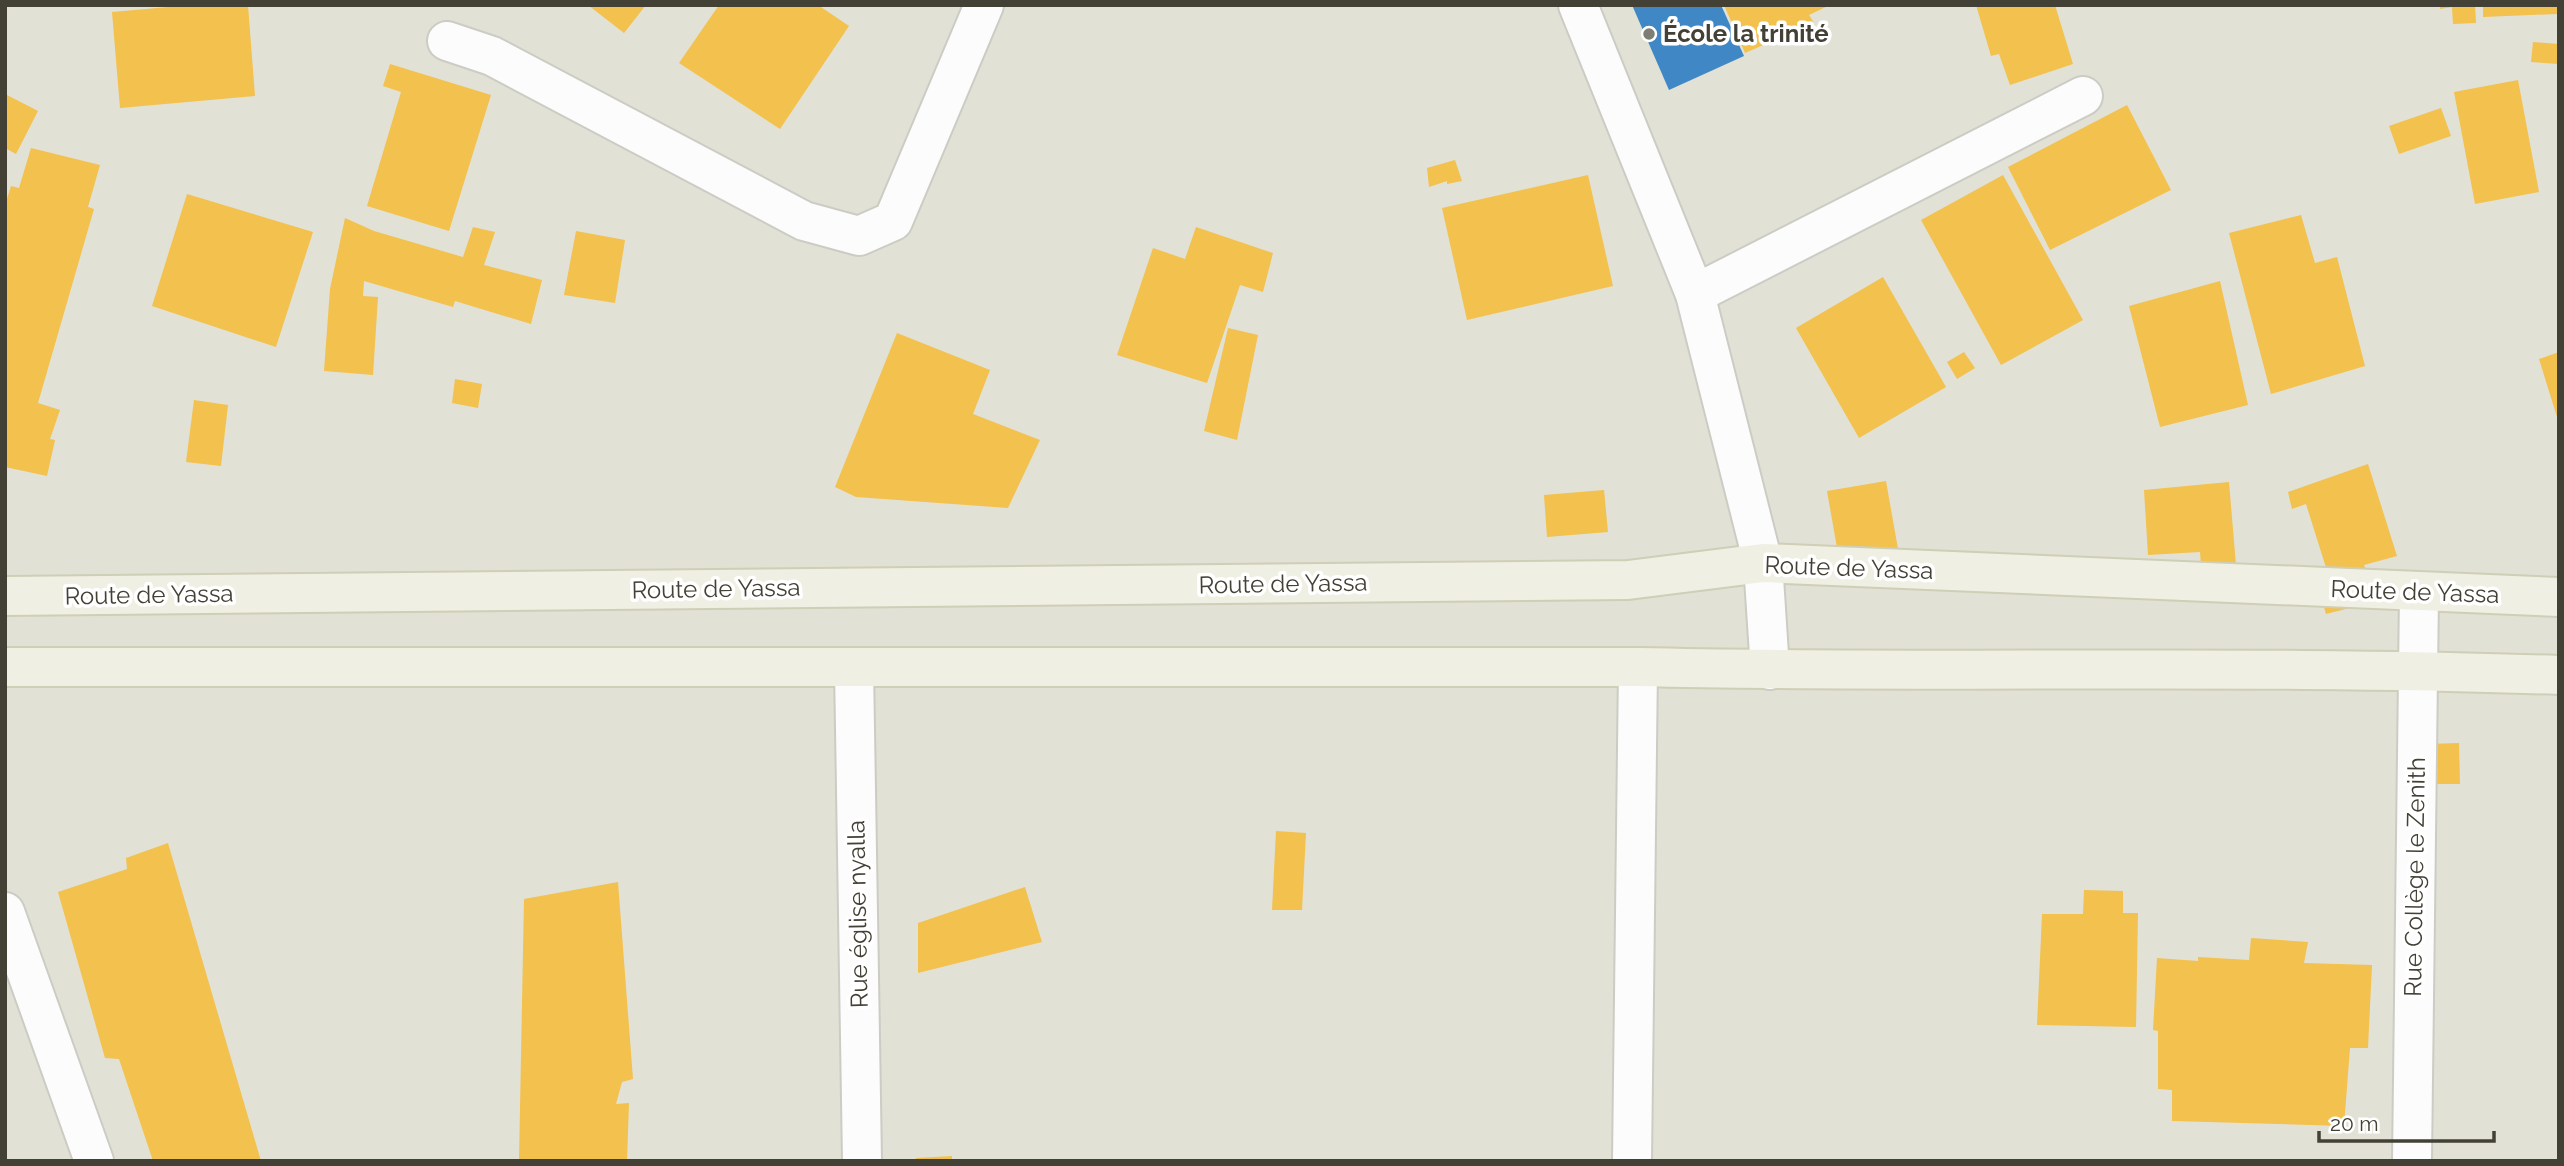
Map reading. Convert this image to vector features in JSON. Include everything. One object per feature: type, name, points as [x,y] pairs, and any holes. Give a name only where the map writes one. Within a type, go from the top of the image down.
[{"type":"main road","name":"Route de Yassa","points":[[5,596],[1628,580],[1763,563],[2559,597]]},
{"type":"main road","points":[[5,667],[1638,667],[1770,670],[2418,670],[2559,675]]},
{"type":"street","points":[[447,41],[492,56],[804,221],[859,236],[893,221],[984,5]]},
{"type":"street","points":[[1578,5],[1695,294],[1763,563],[1770,670]]},
{"type":"street","points":[[1695,294],[2083,96]]},
{"type":"street","name":"Rue Collège le Zenith","points":[[2412,1161],[2419,593]]},
{"type":"street","name":"Rue église nyalla","points":[[854,667],[862,1161]]},
{"type":"street","points":[[1632,1161],[1638,667]]},
{"type":"street","points":[[5,912],[94,1161]]},
{"type":"shaded area","points":[[5,5],[2559,5],[2559,1161],[5,1161]]},
{"type":"building: Logements","points":[[191,5],[248,5],[255,96],[120,108],[112,12]]},
{"type":"building: Logements","points":[[588,5],[646,5],[624,33]]},
{"type":"building: Logements","points":[[719,5],[818,5],[849,26],[780,129],[679,63]]},
{"type":"building: Logements","points":[[1724,5],[1830,5],[1809,15],[1814,23],[1745,53]]},
{"type":"building: Logements","points":[[1976,5],[2055,5],[2073,64],[2010,85],[1999,54],[1991,56]]},
{"type":"building: Logements","points":[[2440,5],[2475,5],[2476,23],[2453,24],[2452,7],[2440,9]]},
{"type":"building: Logements","points":[[2483,5],[2557,5],[2557,14],[2483,17]]},
{"type":"building: Logements","points":[[2533,42],[2559,44],[2559,64],[2531,62]]},
{"type":"building: Logements","points":[[390,64],[491,95],[449,231],[367,206],[401,92],[383,86]]},
{"type":"building: Logements","points":[[2518,80],[2539,192],[2475,204],[2454,92]]},
{"type":"building: Logements","points":[[5,94],[38,111],[16,154],[5,148]]},
{"type":"building: Logements","points":[[2127,105],[2171,190],[2050,250],[2008,167]]},
{"type":"building: Logements","points":[[2441,108],[2451,136],[2399,154],[2389,126]]},
{"type":"building: Logements","points":[[31,148],[100,165],[88,207],[94,209],[38,403],[60,410],[50,439],[55,440],[47,476],[5,467],[5,205],[11,186],[19,188]]},
{"type":"building: Logements","points":[[1455,160],[1462,181],[1447,184],[1447,181],[1429,187],[1427,168]]},
{"type":"building: Logements","points":[[1588,175],[1613,286],[1467,320],[1442,208]]},
{"type":"building: Logements","points":[[2003,175],[2083,320],[2001,365],[1921,220]]},
{"type":"building: Logements","points":[[187,194],[313,232],[276,347],[152,306]]},
{"type":"building: Logements","points":[[2301,215],[2315,263],[2337,257],[2365,366],[2271,394],[2229,233]]},
{"type":"building: Logements","points":[[345,218],[374,231],[463,257],[473,227],[495,232],[484,265],[542,280],[531,324],[455,301],[453,307],[364,281],[363,296],[378,297],[373,375],[324,371],[330,289]]},
{"type":"building: Logements","points":[[1196,227],[1273,253],[1263,292],[1240,285],[1207,383],[1117,355],[1153,248],[1185,259]]},
{"type":"building: Logements","points":[[576,231],[625,240],[615,303],[564,295]]},
{"type":"building: Logements","points":[[1883,277],[1946,387],[1859,438],[1796,328]]},
{"type":"building: Logements","points":[[2220,281],[2248,405],[2160,427],[2129,306]]},
{"type":"building: Logements","points":[[1228,328],[1258,335],[1237,440],[1204,431]]},
{"type":"building: Logements","points":[[897,333],[990,370],[973,414],[1040,440],[1008,508],[856,497],[835,487]]},
{"type":"building: Logements","points":[[1964,352],[1975,368],[1957,379],[1947,362]]},
{"type":"building: Logements","points":[[2559,352],[2559,420],[2558,420],[2539,359]]},
{"type":"building: Logements","points":[[455,379],[482,384],[478,408],[452,403]]},
{"type":"building: Logements","points":[[194,400],[228,405],[221,466],[186,462]]},
{"type":"building: Logements","points":[[2368,464],[2397,556],[2364,565],[2377,601],[2326,614],[2316,580],[2329,577],[2306,504],[2292,509],[2288,492]]},
{"type":"building: Logements","points":[[1886,481],[1898,549],[1839,559],[1827,491]]},
{"type":"building: Logements","points":[[2229,482],[2237,577],[2202,578],[2200,552],[2148,555],[2144,490]]},
{"type":"building: Logements","points":[[1604,490],[1608,532],[1547,537],[1544,495]]},
{"type":"building: Logements","points":[[2459,743],[2460,784],[2428,784],[2427,744]]},
{"type":"building: Logements","points":[[1276,831],[1306,833],[1302,910],[1272,910]]},
{"type":"building: Logements","points":[[168,843],[261,1161],[153,1161],[119,1059],[105,1058],[58,892],[127,869],[126,858]]},
{"type":"building: Logements","points":[[618,882],[633,1079],[622,1082],[616,1104],[629,1103],[627,1161],[519,1161],[524,899]]},
{"type":"building: Logements","points":[[1025,887],[1042,942],[918,973],[918,923]]},
{"type":"building: Logements","points":[[2084,890],[2123,891],[2123,913],[2138,913],[2136,1027],[2037,1025],[2042,914],[2083,914]]},
{"type":"building: Logements","points":[[2251,938],[2308,942],[2304,963],[2372,965],[2368,1048],[2350,1048],[2344,1126],[2172,1121],[2172,1090],[2158,1089],[2158,1031],[2153,1030],[2157,958],[2198,961],[2198,957],[2249,960]]},
{"type":"building: Logements","points":[[952,1156],[952,1161],[916,1161],[916,1158]]},
{"type":"building: Écoles","points":[[1632,5],[1721,5],[1744,56],[1669,90]]},
{"type":"place","name":"École la trinité","points":[[1649,34]]}]
